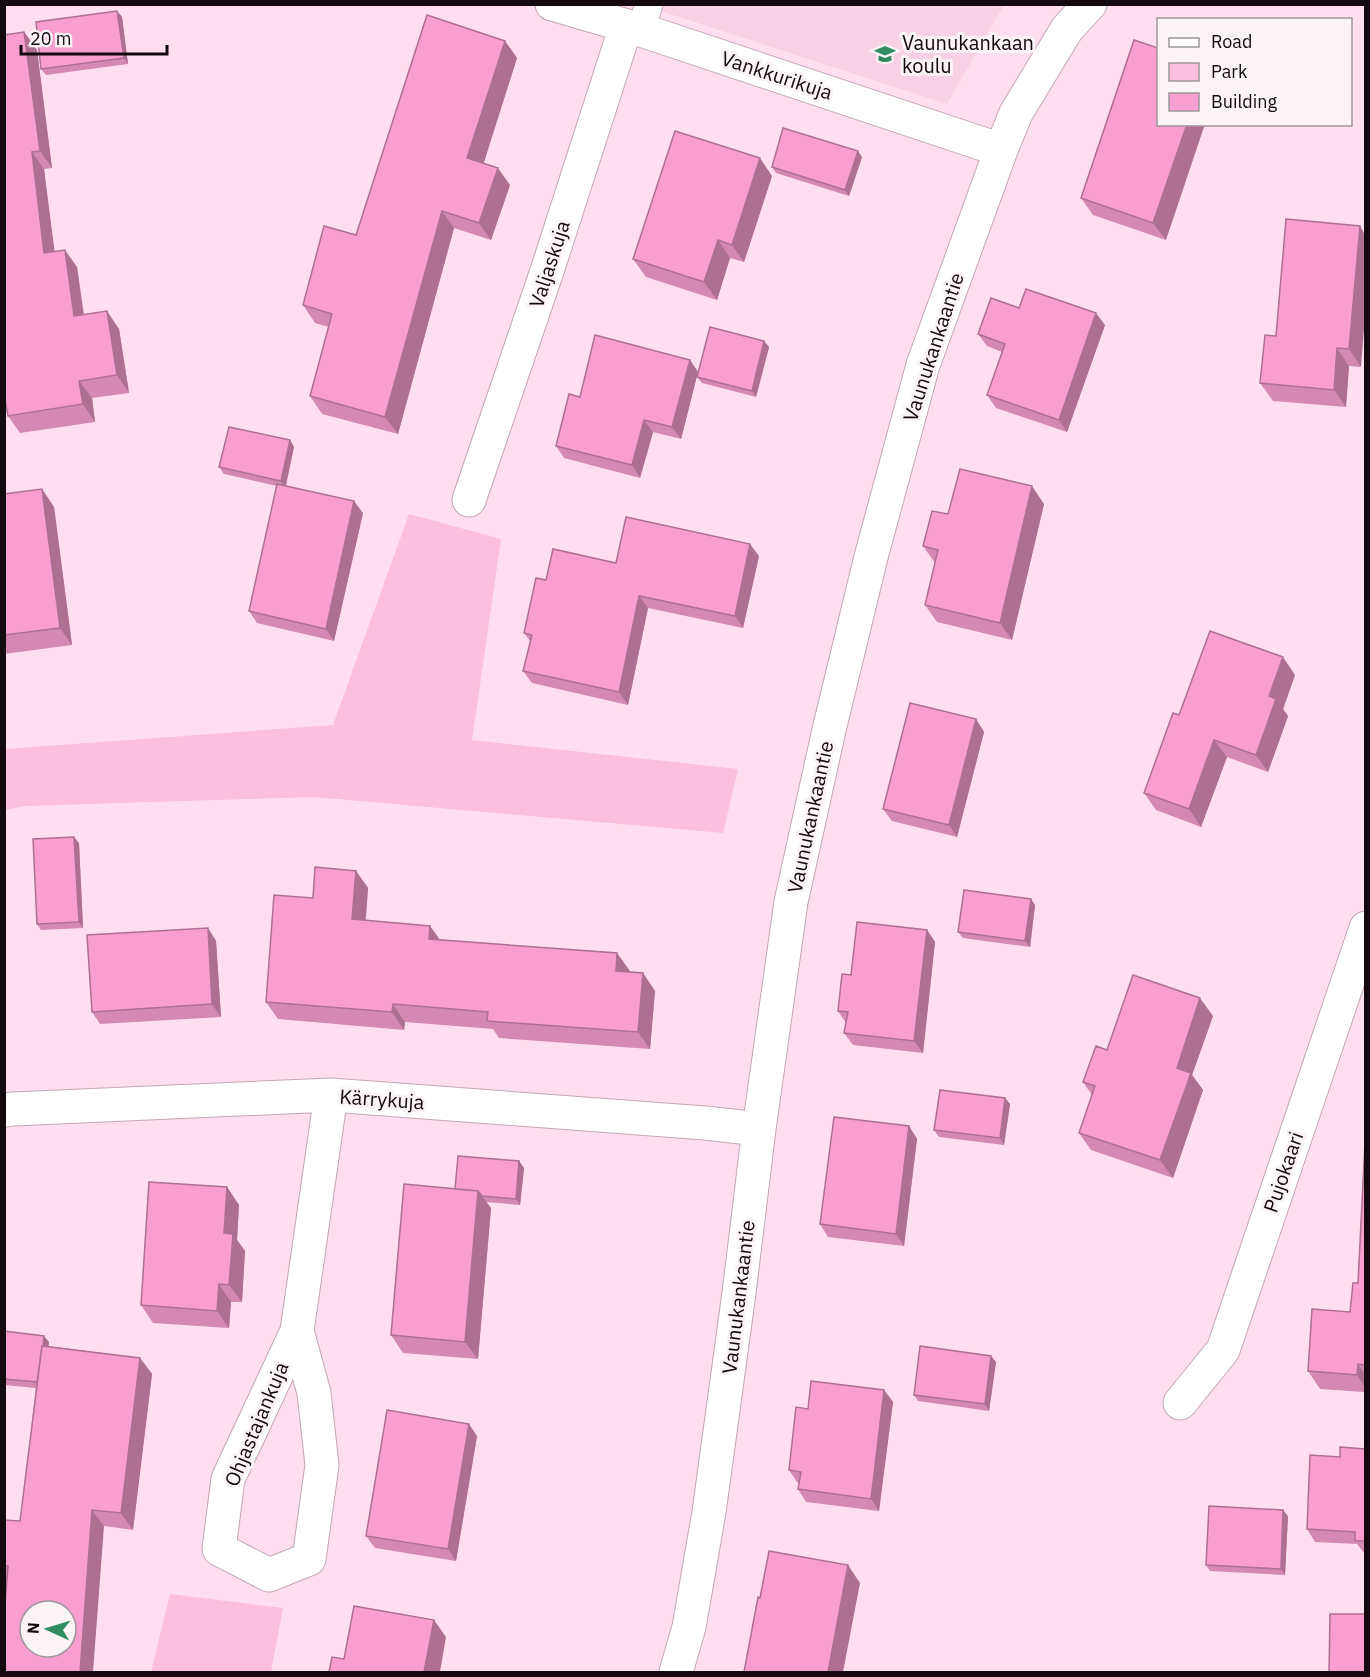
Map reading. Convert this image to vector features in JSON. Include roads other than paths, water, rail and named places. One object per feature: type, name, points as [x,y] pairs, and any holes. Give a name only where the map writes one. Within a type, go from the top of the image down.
[{"type":"street","name":"Vankkurikuja","points":[[552,4],[638,20],[1001,150]]},
{"type":"street","name":"Vaunukankaantie","points":[[676,1672],[689,1627],[709,1512],[791,902],[829,730],[871,557],[923,365],[1001,150],[1016,113],[1067,29],[1090,4]]},
{"type":"street","name":"Valjaskuja","points":[[469,500],[551,260],[638,20]]},
{"type":"street","name":"Pujokaari","points":[[1180,1403],[1223,1350],[1365,928]]},
{"type":"street","name":"Kärrykuja","points":[[4,1110],[331,1095],[759,1129]]},
{"type":"street","name":"Ohjastajankuja","points":[[297,1331],[314,1393],[322,1465],[309,1559],[269,1575],[219,1549],[228,1479],[297,1331],[331,1095]]},
{"type":"place","name":"Vaunukankaan koulu","points":[[885,54]]}]
